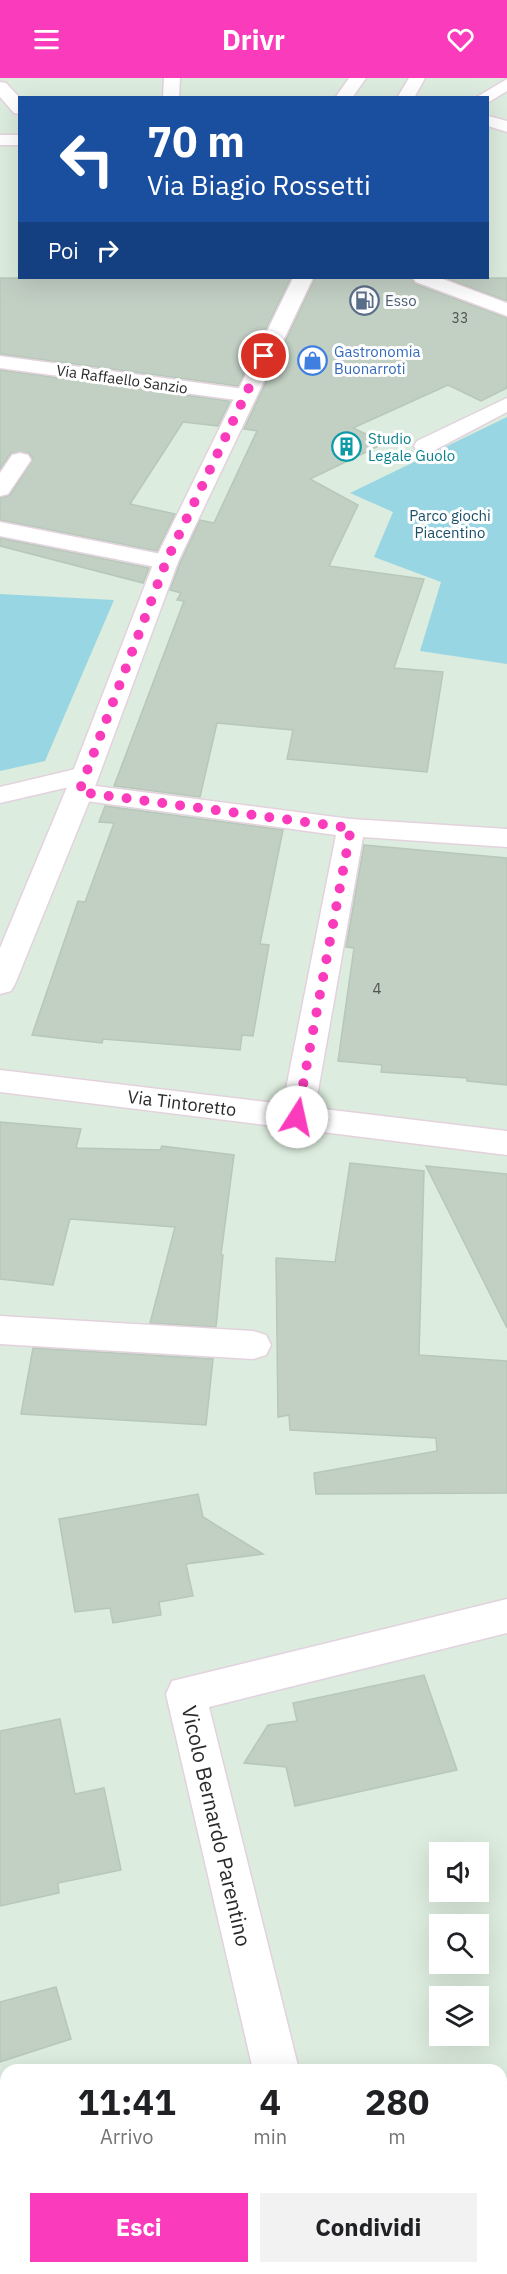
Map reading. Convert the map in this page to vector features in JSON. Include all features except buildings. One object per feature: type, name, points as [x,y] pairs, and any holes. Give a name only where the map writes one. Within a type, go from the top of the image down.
[{"type":"street","points":[[171,96],[172,78]]},
{"type":"street","points":[[344,96],[358,78]]},
{"type":"street","points":[[406,96],[417,78]]},
{"type":"street","points":[[486,96],[507,84]]},
{"type":"street","points":[[0,87],[18,107]]},
{"type":"street","points":[[489,121],[507,127]]},
{"type":"street","points":[[0,140],[18,140]]},
{"type":"street","points":[[0,984],[81,784],[166,562],[244,395],[302,279]]},
{"type":"street","points":[[426,279],[507,310]]},
{"type":"street","name":"Via Raffaello Sanzio","points":[[0,362],[244,395]]},
{"type":"street","points":[[424,446],[507,404]]},
{"type":"street","points":[[0,489],[20,460]]},
{"type":"street","points":[[0,529],[166,562]]},
{"type":"street","points":[[0,795],[81,784],[351,828],[507,838]]},
{"type":"street","points":[[297,1117],[351,828]]},
{"type":"street","name":"Via Tintoretto","points":[[0,1081],[507,1143]]},
{"type":"street","points":[[0,1330],[253,1345]]},
{"type":"street","name":"Vicolo Bernardo Parentino","points":[[275,2064],[186,1694],[507,1616]]},
{"type":"green space","name":"Parco giochi Piacentino","points":[[507,417],[507,664],[420,651],[441,582],[374,557],[393,512],[350,493]]},
{"type":"green space","points":[[0,594],[114,600],[45,761],[0,771]]},
{"type":"place","name":"Esso","points":[[364,300]]},
{"type":"place","name":"Gastronomia Buonarroti","points":[[313,360]]},
{"type":"place","name":"Studio Legale Guolo","points":[[347,447]]},
{"type":"route","points":[[264,356],[166,562],[79,792],[351,828],[297,1117]]}]
